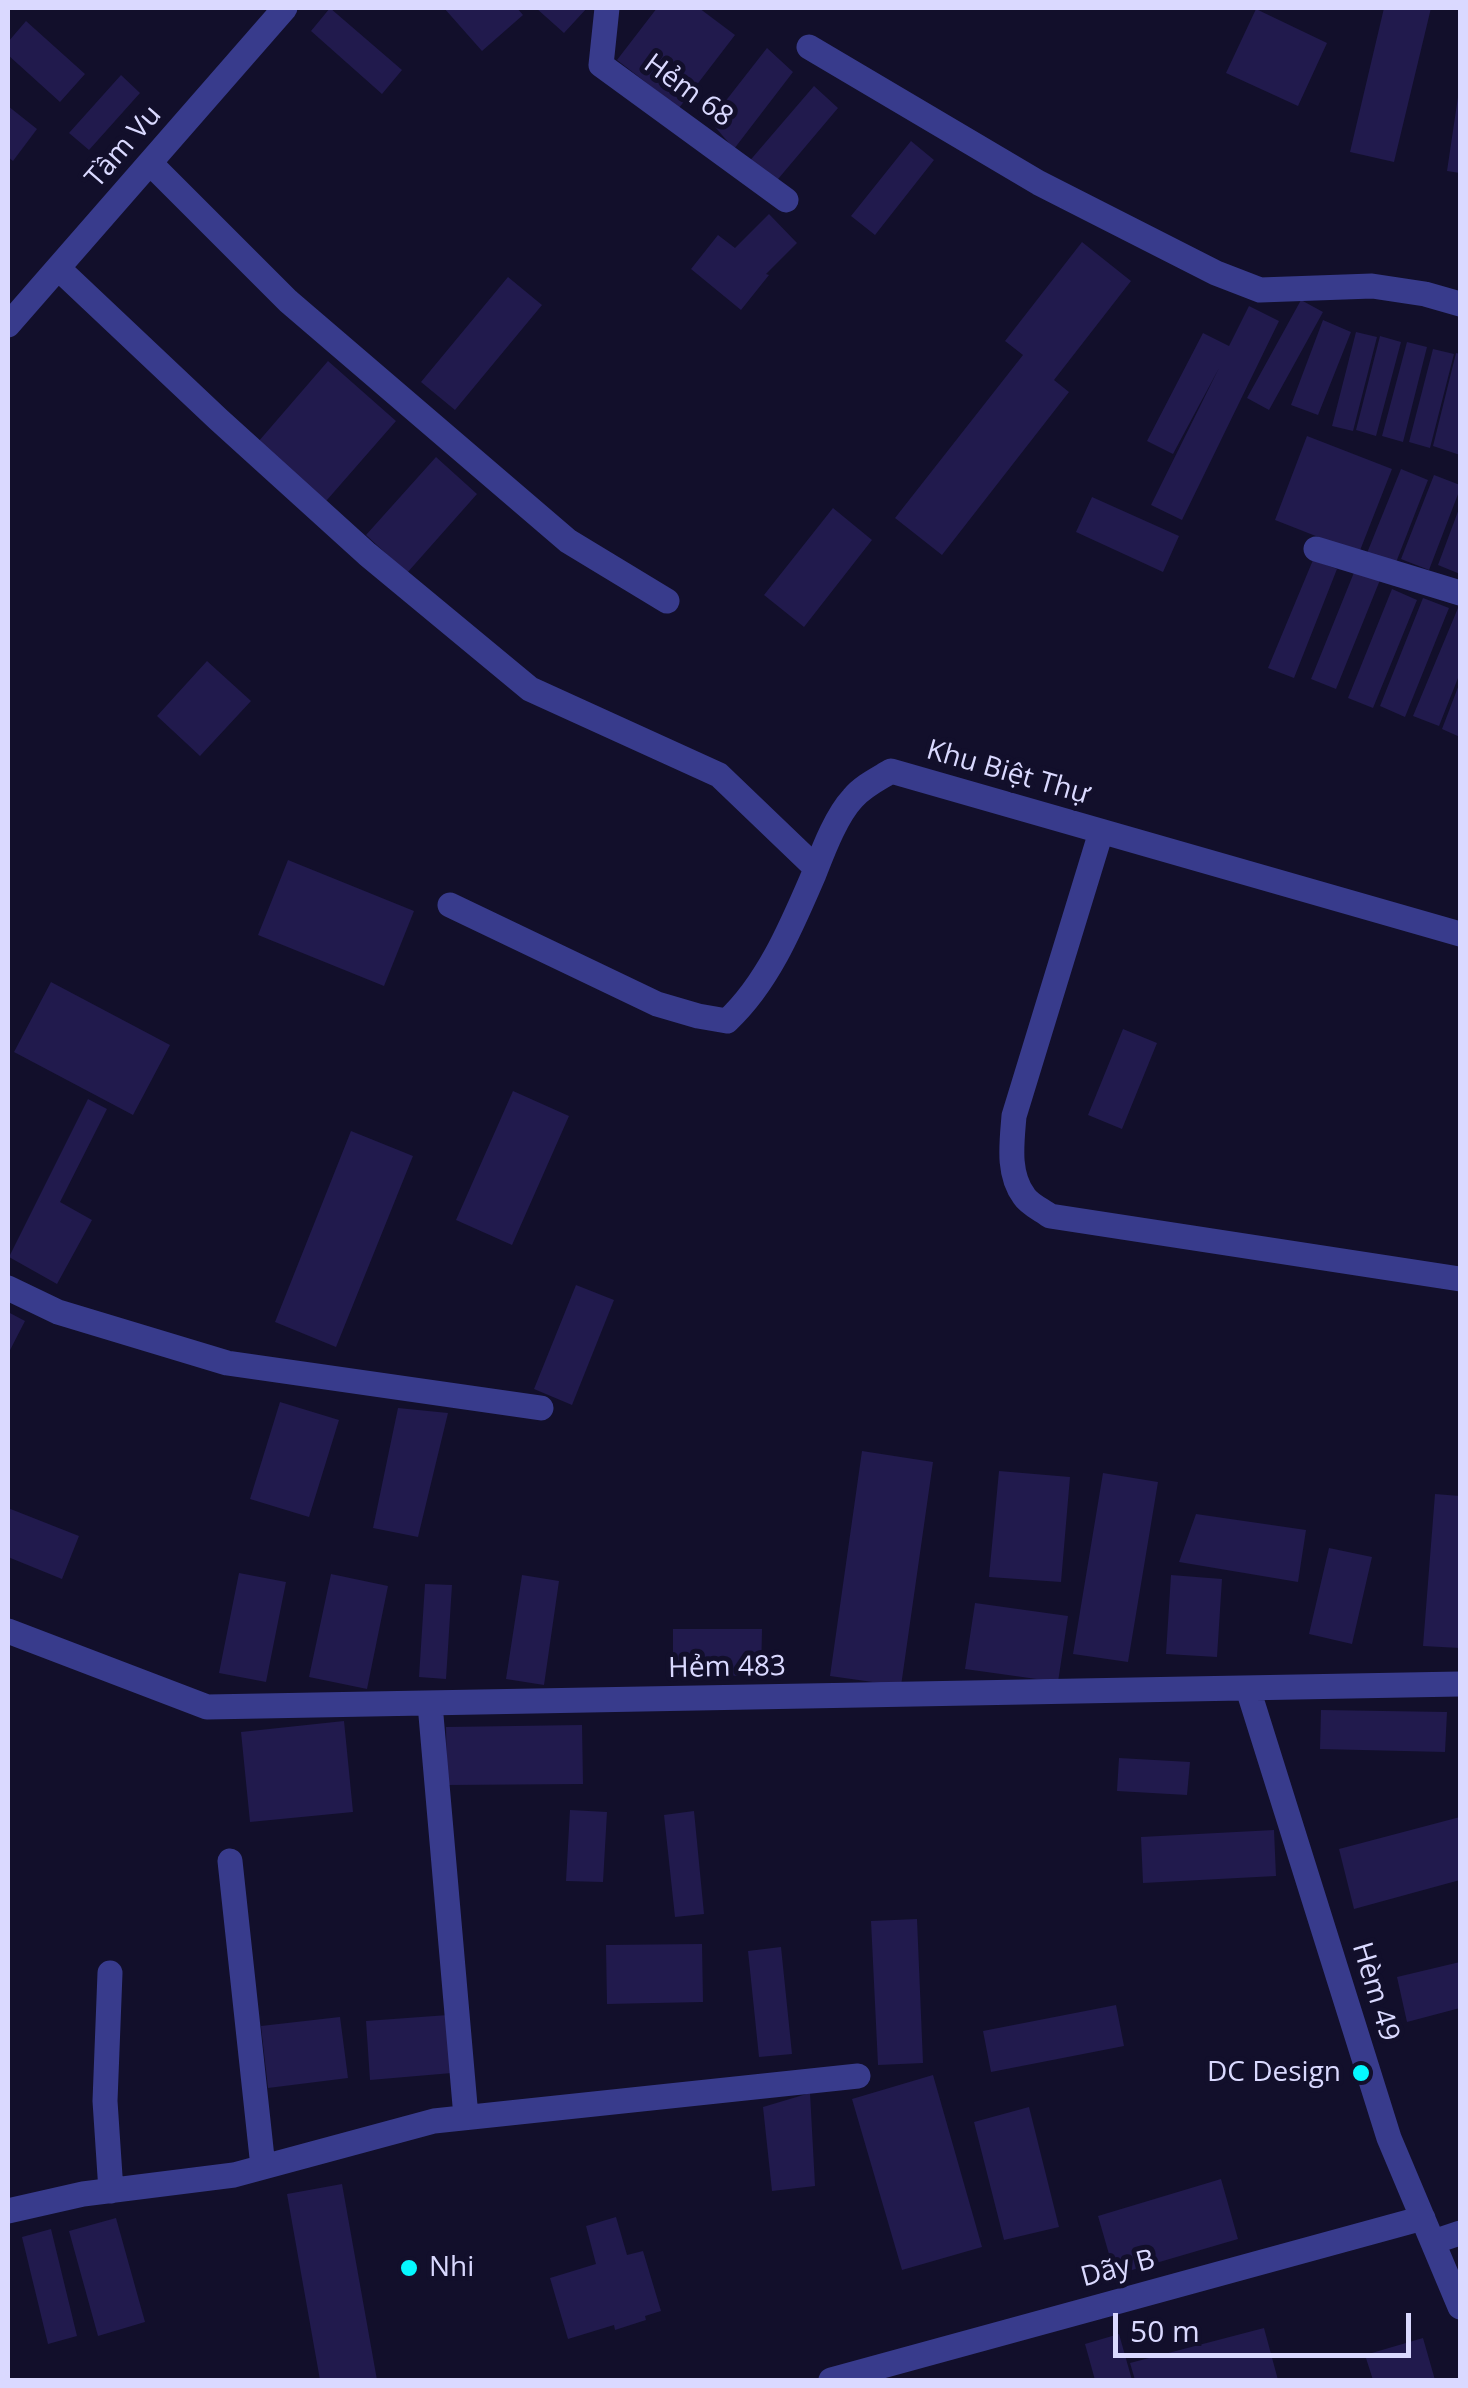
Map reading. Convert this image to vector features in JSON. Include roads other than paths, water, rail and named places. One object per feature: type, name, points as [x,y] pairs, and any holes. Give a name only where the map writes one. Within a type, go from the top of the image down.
[{"type":"street","name":"Tầm Vu","points":[[8,325],[285,8]]},
{"type":"street","name":"Hẻm 68","points":[[608,8],[601,64],[786,200]]},
{"type":"street","points":[[809,47],[1039,183],[1216,273],[1260,290],[1372,286],[1460,304]]},
{"type":"street","points":[[150,163],[288,301],[568,542],[667,601]]},
{"type":"street","points":[[58,268],[340,529],[530,689],[719,776],[816,868]]},
{"type":"street","points":[[1316,549],[1460,593]]},
{"type":"street","name":"Khu Biệt Thự","points":[[450,905],[657,1004],[727,1021],[747,1002],[796,916],[851,799],[891,771],[1460,934]]},
{"type":"street","points":[[1100,832],[1014,1116],[1011,1154],[1024,1198],[1050,1216],[1460,1279]]},
{"type":"street","points":[[8,1288],[58,1312],[227,1363],[541,1408]]},
{"type":"street","name":"Hẻm 483","points":[[8,1632],[207,1708],[1460,1684]]},
{"type":"street","name":"Hèm 49","points":[[1248,1689],[1389,2138],[1460,2307]]},
{"type":"street","points":[[430,1704],[466,2118]]},
{"type":"street","points":[[230,1861],[262,2168]]},
{"type":"street","points":[[110,1973],[105,2101],[111,2191]]},
{"type":"street","points":[[8,2211],[83,2194],[234,2176],[434,2121],[858,2076]]},
{"type":"street","name":"Dãy B","points":[[831,2380],[1422,2218]]},
{"type":"street","points":[[1434,2242],[1460,2232]]},
{"type":"place","name":"DC Design","points":[[1361,2073]]},
{"type":"place","name":"Nhi","points":[[409,2268]]}]
